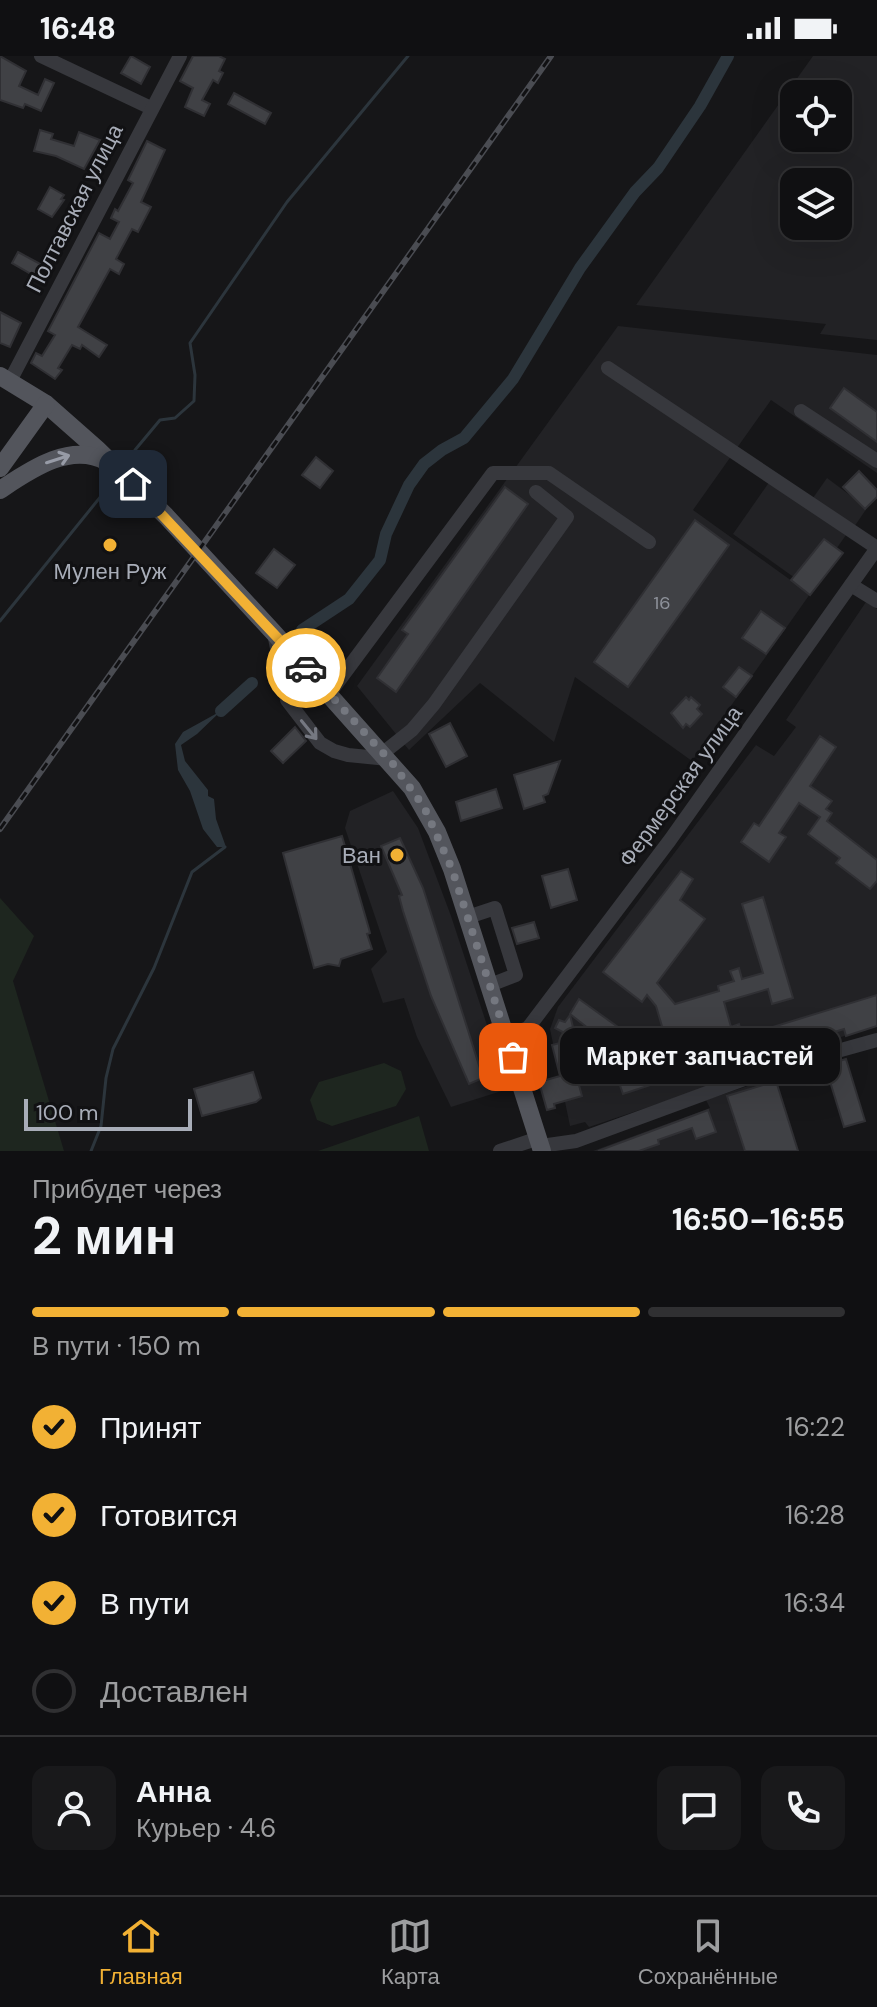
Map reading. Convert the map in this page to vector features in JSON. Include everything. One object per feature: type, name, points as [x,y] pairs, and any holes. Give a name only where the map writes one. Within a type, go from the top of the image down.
[{"type":"main road","points":[[5,379],[46,404],[166,516],[385,756],[424,807],[452,869],[541,1145]]},
{"type":"main road","points":[[0,468],[46,404]]},
{"type":"main road","points":[[0,490],[43,464],[76,454],[102,459],[120,471]]},
{"type":"street","points":[[41,56],[151,108]]},
{"type":"street","name":"Полтавская улица","points":[[5,379],[180,56]]},
{"type":"street","points":[[608,368],[877,548]]},
{"type":"street","points":[[801,411],[877,461]]},
{"type":"street","points":[[329,694],[493,473],[549,473],[649,542]]},
{"type":"street","points":[[274,633],[287,700],[320,743],[348,755],[385,756],[434,704],[567,517],[536,492]]},
{"type":"street","name":"Фермерская улица","points":[[506,1036],[528,1028],[670,840],[877,548]]},
{"type":"street","points":[[851,585],[877,601]]},
{"type":"street","points":[[468,917],[495,908],[516,975],[490,985]]},
{"type":"street","points":[[500,1151],[576,1141],[769,1070],[877,1040]]},
{"type":"shaded area","points":[[813,56],[877,56],[877,340],[820,334],[826,324],[636,305],[780,102],[780,152],[852,152],[852,80],[796,80]]},
{"type":"shaded area","points":[[618,326],[877,355],[877,473],[771,400],[693,510],[810,594],[692,761],[575,677],[554,742],[480,683],[409,750],[357,686]]},
{"type":"shaded area","points":[[827,478],[867,508],[854,527],[813,498]]},
{"type":"shaded area","points":[[770,481],[846,535],[809,588],[733,534]]},
{"type":"shaded area","points":[[866,602],[877,609],[877,1026],[841,1037],[842,1042],[589,1127],[585,1122],[570,1126],[550,1029],[558,1007],[756,745],[774,756],[796,727],[786,720]]},
{"type":"shaded area","points":[[221,711],[181,745],[185,761],[208,790],[208,796],[214,799],[216,819],[226,847],[217,847],[203,829],[190,791],[178,770],[175,744],[183,732]]},
{"type":"shaded area","points":[[393,791],[418,828],[451,916],[508,1089],[451,1107],[417,1037],[404,998],[383,1003],[371,969],[387,952],[345,828],[350,811]]},
{"type":"shaded area","points":[[0,898],[34,936],[13,981],[64,1151],[0,1151]]},
{"type":"shaded area","points":[[384,1063],[401,1071],[406,1089],[396,1106],[332,1126],[317,1120],[310,1100],[319,1082]]},
{"type":"shaded area","points":[[774,1077],[798,1151],[593,1151],[710,1108],[706,1100]]},
{"type":"shaded area","points":[[419,1116],[429,1151],[318,1151]]},
{"type":"building","points":[[0,56],[26,71],[19,86],[38,95],[45,79],[54,83],[41,111],[25,104],[23,108],[0,100]]},
{"type":"building","points":[[131,56],[150,67],[141,84],[121,73]]},
{"type":"building","points":[[193,56],[219,56],[225,59],[218,83],[213,80],[202,100],[210,104],[204,116],[185,107],[193,88],[180,81]]},
{"type":"building","points":[[234,93],[271,113],[265,124],[228,104]]},
{"type":"building","points":[[40,130],[53,134],[51,139],[74,146],[79,132],[100,140],[84,169],[56,156],[34,151]]},
{"type":"building","points":[[147,141],[165,150],[141,202],[151,207],[138,232],[132,229],[116,259],[124,264],[119,274],[110,269],[78,327],[107,345],[99,357],[82,345],[80,349],[72,345],[55,379],[31,363],[36,353],[42,356],[55,335],[48,331],[99,233],[110,239],[119,222],[111,218],[133,183],[128,180]]},
{"type":"building","points":[[50,187],[64,195],[52,217],[38,209]]},
{"type":"building","points":[[18,252],[44,266],[38,278],[12,263]]},
{"type":"building","points":[[0,312],[21,323],[10,347],[0,343]]},
{"type":"building","points":[[844,388],[877,412],[877,442],[830,408]]},
{"type":"building","points":[[316,457],[333,471],[320,488],[302,475]]},
{"type":"building","points":[[859,471],[877,490],[877,497],[865,509],[843,487]]},
{"type":"building","points":[[505,487],[528,504],[396,692],[377,678],[408,634],[402,630]]},
{"type":"building","points":[[695,520],[729,545],[628,687],[594,662]]},
{"type":"building","points":[[824,539],[843,553],[810,595],[791,580]]},
{"type":"building","points":[[274,549],[295,565],[277,588],[256,573]]},
{"type":"building","points":[[761,611],[785,628],[766,654],[742,638]]},
{"type":"building","points":[[739,667],[752,676],[736,697],[723,687]]},
{"type":"building","points":[[686,697],[689,700],[691,697],[700,705],[697,709],[702,714],[690,727],[686,724],[683,728],[671,713]]},
{"type":"building","points":[[450,723],[467,756],[446,767],[429,734]]},
{"type":"building","points":[[295,727],[306,741],[283,763],[271,751]]},
{"type":"building","points":[[820,736],[836,747],[810,786],[832,801],[826,809],[832,813],[827,821],[877,860],[877,881],[870,889],[836,863],[840,858],[808,834],[820,817],[799,803],[779,833],[786,837],[769,862],[741,842],[754,823],[759,826]]},
{"type":"building","points":[[560,761],[548,794],[543,796],[545,802],[524,809],[514,775]]},
{"type":"building","points":[[496,789],[502,808],[461,821],[456,802]]},
{"type":"building","points":[[342,836],[372,949],[341,959],[339,966],[328,964],[314,968],[283,853]]},
{"type":"building","points":[[400,838],[423,888],[483,1078],[469,1084],[431,996],[403,911],[399,896],[402,895],[381,846]]},
{"type":"building","points":[[568,869],[577,900],[551,908],[542,876]]},
{"type":"building","points":[[681,871],[693,879],[680,900],[705,919],[657,983],[675,1004],[719,991],[718,986],[734,981],[730,971],[739,968],[742,979],[763,973],[742,904],[763,897],[793,998],[772,1004],[768,989],[724,1002],[731,1027],[739,1024],[744,1042],[709,1053],[702,1030],[666,1040],[656,1006],[647,995],[642,1002],[603,972]]},
{"type":"building","points":[[534,922],[539,938],[517,944],[512,928]]},
{"type":"building","points":[[877,995],[877,1026],[846,1036],[844,1029],[770,1052],[763,1030]]},
{"type":"building","points":[[579,999],[629,1035],[616,1050],[570,1014]]},
{"type":"building","points":[[570,1015],[576,1039],[555,1028],[559,1020],[565,1022]]},
{"type":"building","points":[[576,1039],[585,1076],[577,1078],[582,1096],[554,1104],[555,1108],[547,1110],[539,1082],[560,1076],[552,1045]]},
{"type":"building","points":[[654,1058],[663,1081],[623,1094],[615,1071]]},
{"type":"building","points":[[846,1059],[865,1121],[844,1127],[825,1065]]},
{"type":"building","points":[[253,1072],[261,1098],[202,1116],[194,1089]]},
{"type":"building","points":[[776,1081],[798,1151],[745,1151],[727,1096]]},
{"type":"building","points":[[708,1110],[716,1132],[696,1139],[692,1128],[658,1140],[659,1144],[639,1151],[598,1151]]},
{"type":"waterway","points":[[135,450],[160,420],[175,418],[194,401],[195,375],[190,343],[287,202],[408,56]]},
{"type":"waterway","points":[[302,630],[349,599],[380,560],[386,534],[409,485],[424,464],[464,438],[513,379],[580,268],[635,192],[658,168],[700,106],[728,56]]},
{"type":"waterway","points":[[0,621],[106,490]]},
{"type":"waterway","points":[[221,711],[252,683]]},
{"type":"waterway","points":[[91,1151],[101,1126],[106,1078],[113,1049],[154,968],[192,872],[225,847]]},
{"type":"railway","points":[[0,829],[551,56]]},
{"type":"way so far","points":[[306,668],[393,764],[424,807],[452,869],[513,1057]]},
{"type":"place","name":"Мулен Руж","points":[[110,545]]},
{"type":"place","name":"Ван","points":[[397,855]]},
{"type":"place","name":"Маркет запчастей","points":[[513,1057]]},
{"type":"route","points":[[133,484],[306,668]]}]
